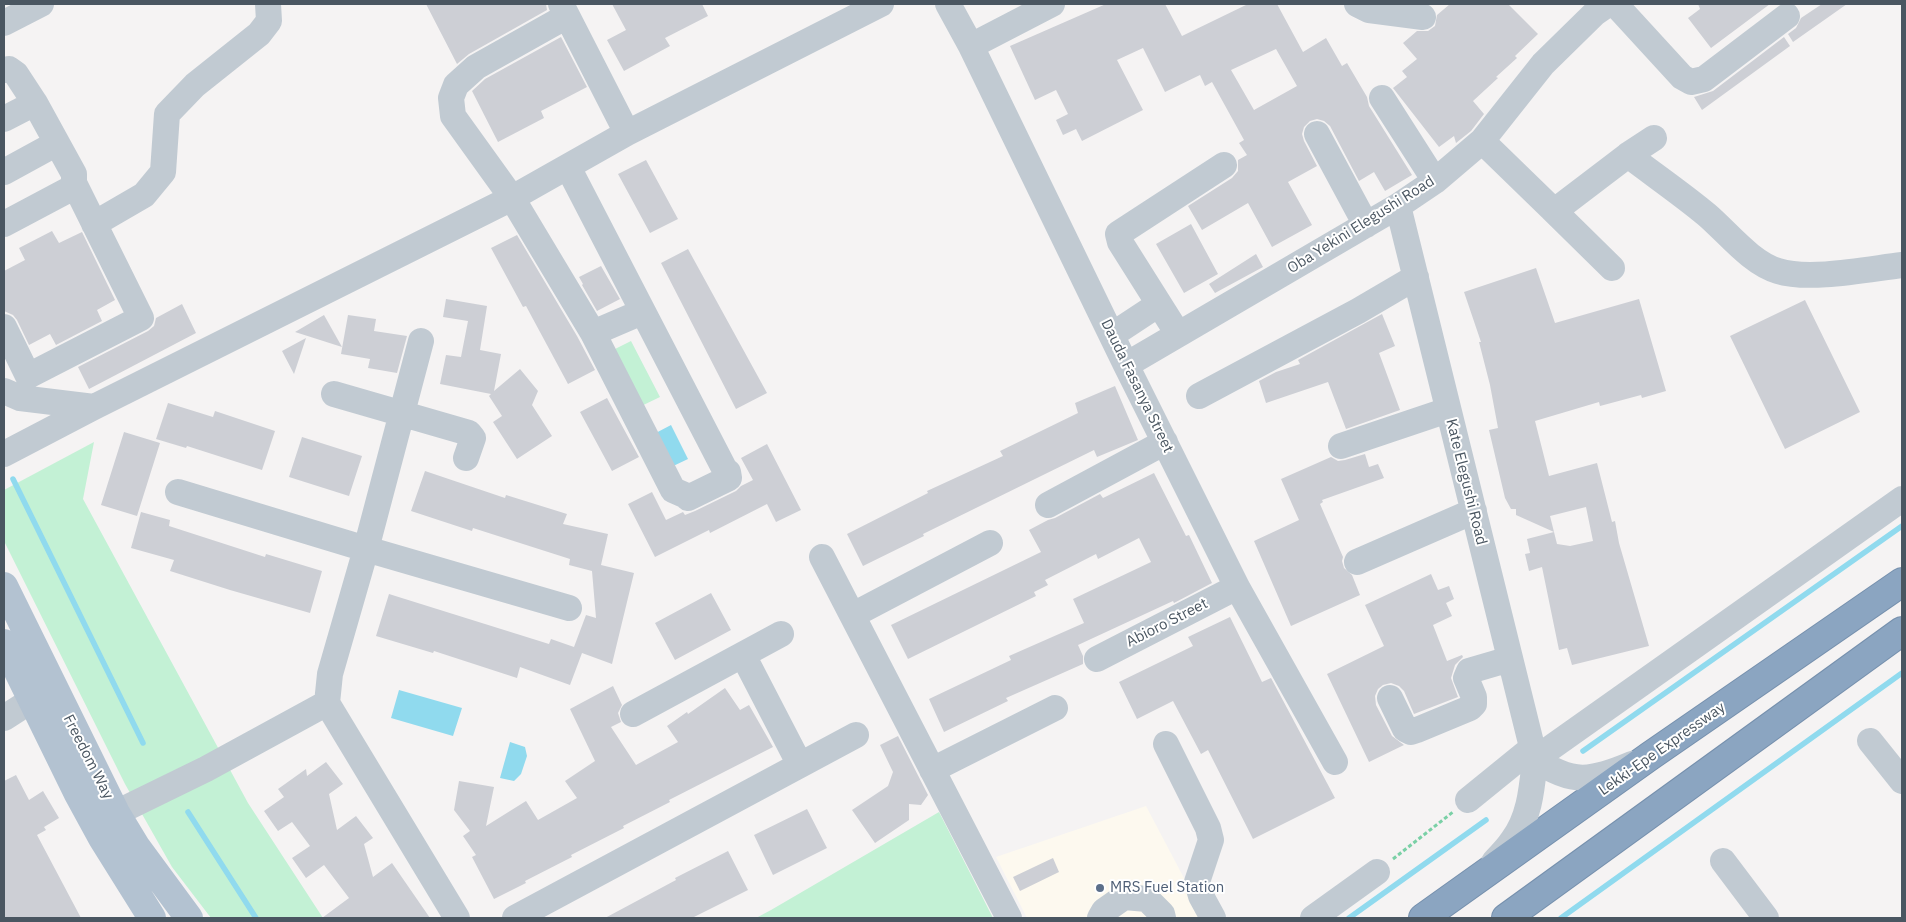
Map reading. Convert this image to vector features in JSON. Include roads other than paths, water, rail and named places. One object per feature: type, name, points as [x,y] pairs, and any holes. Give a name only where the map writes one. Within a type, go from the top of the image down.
[{"type":"highway","name":"Lekki-Epe Expressway","points":[[1423,918],[1650,756],[1902,582]]},
{"type":"highway","points":[[1506,918],[1902,631]]},
{"type":"main road","name":"Freedom Way","points":[[4,586],[116,813],[142,854],[188,918]]},
{"type":"main road","name":"Freedom Way","points":[[4,643],[78,794],[102,838],[152,918]]},
{"type":"street","points":[[4,23],[41,4]]},
{"type":"street","points":[[94,224],[144,195],[163,172],[167,114],[196,85],[260,34],[270,21],[268,4]]},
{"type":"street","points":[[4,454],[512,198],[627,133],[882,4]]},
{"type":"street","name":"Dauda Fasanya Street","points":[[948,4],[971,46],[1126,365],[1237,587],[1335,762]]},
{"type":"street","points":[[971,46],[1052,4]]},
{"type":"street","points":[[1357,4],[1369,10],[1423,17]]},
{"type":"street","name":"Oba Yekini Elegushi Road","points":[[1126,365],[1398,206],[1435,181],[1482,141],[1543,64],[1608,4]]},
{"type":"street","points":[[1615,4],[1682,77],[1691,82],[1704,79],[1787,16]]},
{"type":"street","points":[[568,167],[642,312],[725,470],[728,472],[729,478],[688,498],[673,490],[593,333],[512,198],[453,116],[451,98],[456,85],[476,67],[564,10],[627,133]]},
{"type":"street","points":[[4,70],[9,70],[16,74],[35,103],[74,174],[74,183],[141,318],[28,376],[4,327]]},
{"type":"street","points":[[1382,98],[1435,181]]},
{"type":"street","points":[[4,119],[35,103]]},
{"type":"street","points":[[1317,134],[1366,225]]},
{"type":"street","points":[[1552,209],[1561,206],[1628,155],[1654,138]]},
{"type":"street","points":[[1482,141],[1612,268]]},
{"type":"street","points":[[4,172],[57,144]]},
{"type":"street","points":[[1628,155],[1706,215],[1760,264],[1777,271],[1798,275],[1852,272],[1902,264]]},
{"type":"street","points":[[1178,334],[1120,242],[1118,234],[1224,165]]},
{"type":"street","points":[[4,224],[70,188],[74,183]]},
{"type":"street","name":"Kate Elegushi Road","points":[[1398,206],[1534,754],[1532,789],[1526,817],[1513,840],[1482,876]]},
{"type":"street","points":[[1199,396],[1358,311],[1416,277]]},
{"type":"street","points":[[1112,335],[1159,304]]},
{"type":"street","points":[[593,333],[642,312]]},
{"type":"street","points":[[421,341],[366,549],[330,674],[327,703],[457,918]]},
{"type":"street","points":[[4,391],[20,398],[94,407]]},
{"type":"street","points":[[334,394],[472,434],[473,438],[466,458]]},
{"type":"street","points":[[1342,446],[1448,410]]},
{"type":"street","points":[[1048,505],[1164,442]]},
{"type":"street","points":[[178,492],[569,608]]},
{"type":"street","points":[[1468,800],[1902,499]]},
{"type":"street","points":[[1357,562],[1474,511]]},
{"type":"street","points":[[853,615],[990,543]]},
{"type":"street","points":[[822,557],[1009,918]]},
{"type":"street","name":"Abioro Street","points":[[1096,659],[1237,587]]},
{"type":"street","points":[[633,714],[780,634]]},
{"type":"street","points":[[742,654],[800,765]]},
{"type":"street","points":[[1390,698],[1405,729],[1411,732],[1470,708],[1474,704],[1474,697],[1466,678],[1469,671],[1510,659]]},
{"type":"street","points":[[4,718],[32,700]]},
{"type":"street","points":[[116,813],[206,769],[327,703]]},
{"type":"street","points":[[932,770],[1055,708]]},
{"type":"street","points":[[515,918],[856,735]]},
{"type":"street","points":[[1870,741],[1902,781]]},
{"type":"street","points":[[1166,744],[1208,828],[1211,840],[1197,882],[1201,896],[1212,918]]},
{"type":"street","points":[[1534,754],[1552,770],[1570,777],[1591,778],[1614,772],[1650,756]]},
{"type":"street","points":[[1723,861],[1766,918]]},
{"type":"street","points":[[1313,918],[1377,872]]},
{"type":"street","points":[[1100,918],[1104,911],[1124,897],[1147,899],[1162,914],[1163,918]]},
{"type":"water","points":[[671,425],[688,459],[669,468],[652,435]]},
{"type":"water","points":[[399,690],[462,708],[453,736],[391,718]]},
{"type":"water","points":[[510,742],[525,747],[527,756],[521,774],[514,781],[500,778]]},
{"type":"waterway","points":[[13,479],[143,743]]},
{"type":"waterway","points":[[1583,751],[1902,526]]},
{"type":"waterway","points":[[1561,918],[1902,673]]},
{"type":"waterway","points":[[188,812],[256,918]]},
{"type":"waterway","points":[[1349,918],[1486,820]]},
{"type":"place","name":"MRS Fuel Station","points":[[1100,888]]}]
